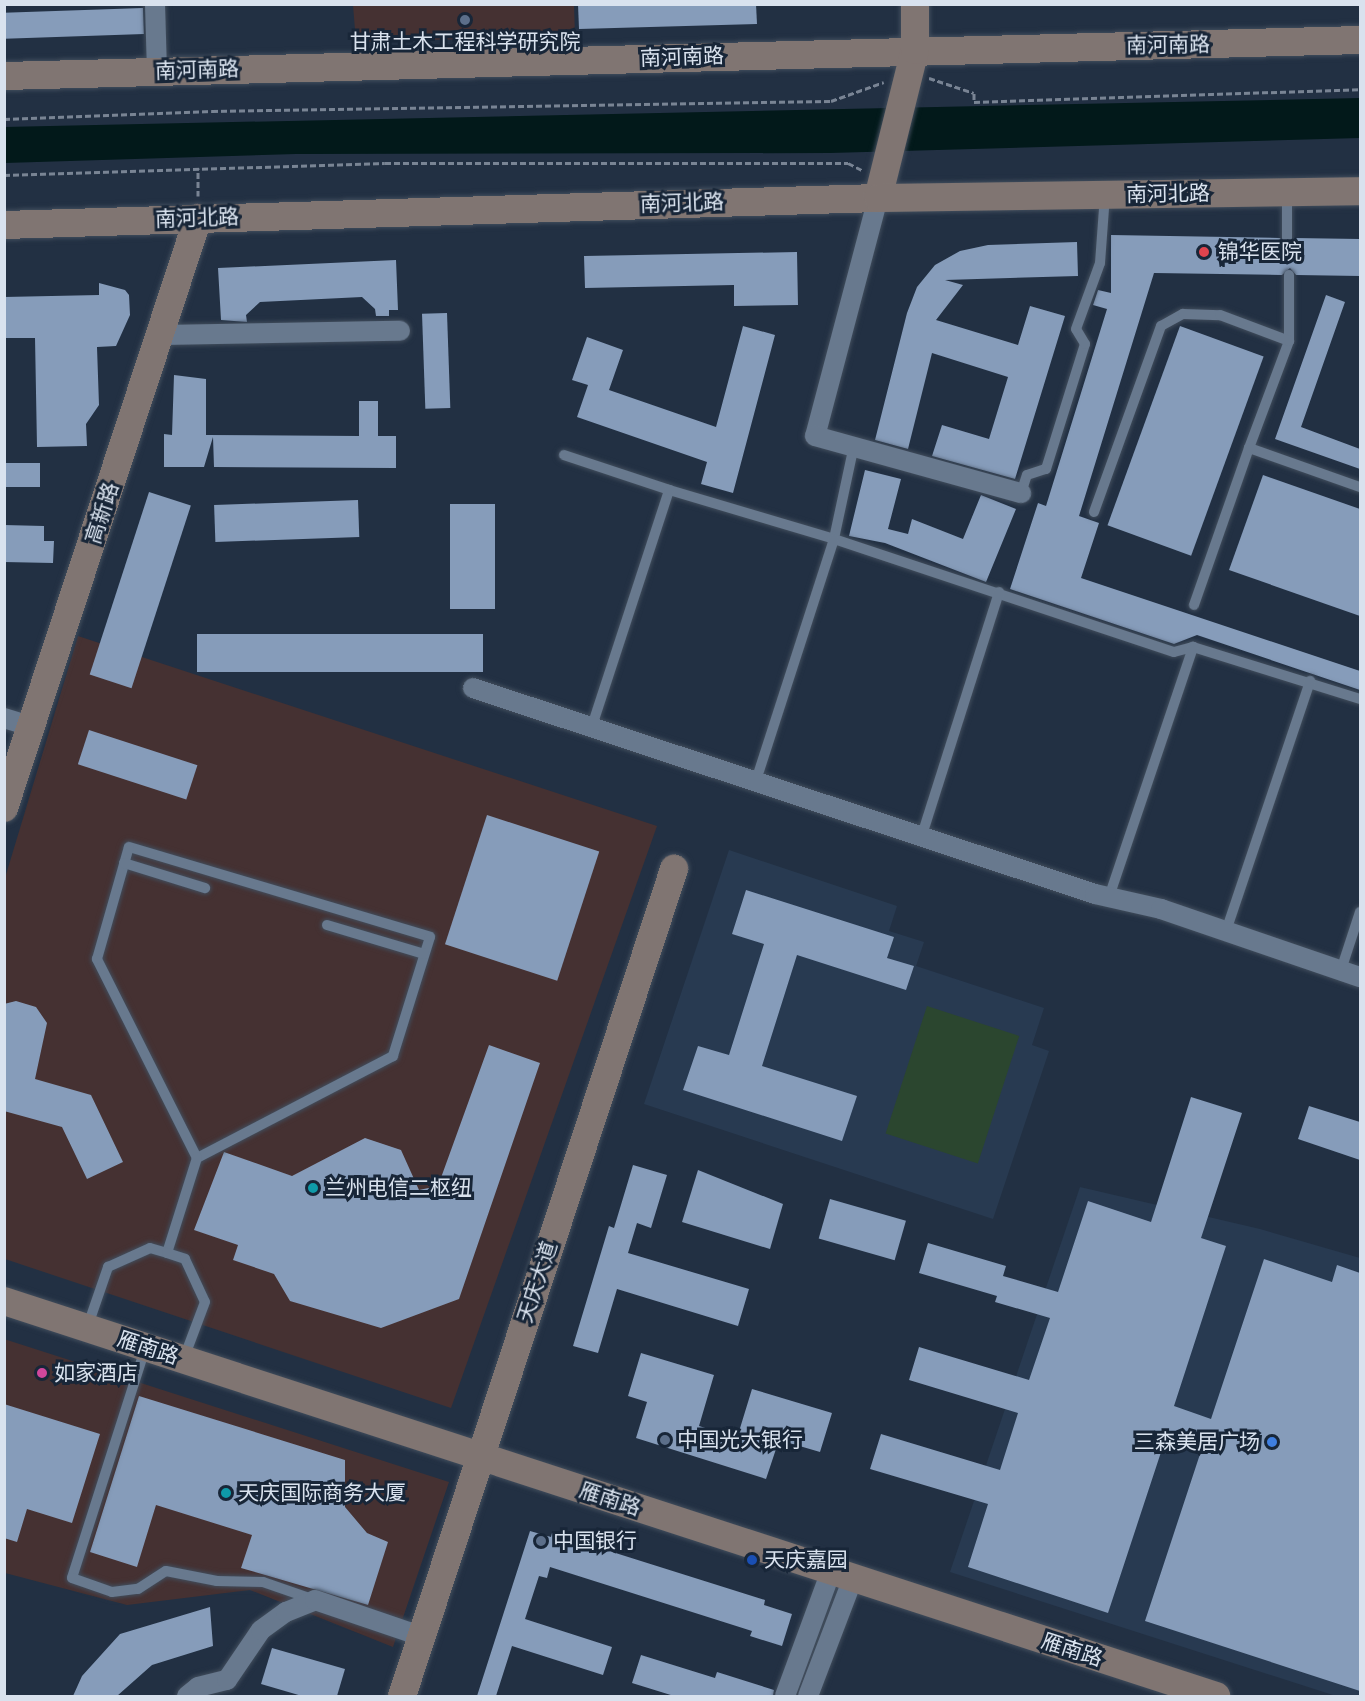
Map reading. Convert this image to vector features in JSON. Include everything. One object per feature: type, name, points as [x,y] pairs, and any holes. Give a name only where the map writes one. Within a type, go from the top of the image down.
[{"type":"street","points":[[155,4],[157,72]]},
{"type":"street","points":[[915,4],[911,72],[815,436],[853,450],[1021,493]]},
{"type":"street","name":"南河南路","points":[[4,76],[157,72],[911,72],[1360,40]]},
{"type":"street","name":"南河北路","points":[[4,225],[198,218],[883,184],[1105,195],[1360,191]]},
{"type":"street","name":"高新路","points":[[4,808],[33,727],[198,218]]},
{"type":"street","points":[[159,335],[400,331]]},
{"type":"street","points":[[473,688],[1360,977]]},
{"type":"street","points":[[4,718],[33,727]]},
{"type":"street","name":"天庆大道","points":[[402,1696],[674,869]]},
{"type":"street","name":"雁南路","points":[[4,1301],[1216,1696]]},
{"type":"street","points":[[785,1696],[842,1574]]},
{"type":"street","points":[[808,1696],[842,1574]]},
{"type":"street","points":[[186,1696],[198,1687],[227,1680],[261,1630],[286,1612],[315,1600],[421,1636]]},
{"type":"lane","points":[[1287,192],[1287,238]]},
{"type":"lane","points":[[1021,493],[1027,475],[1046,470],[1085,344],[1076,329],[1100,263],[1105,195]]},
{"type":"lane","points":[[1194,605],[1289,341],[1289,275]]},
{"type":"lane","points":[[1094,512],[1161,326],[1183,314],[1220,315],[1289,341]]},
{"type":"lane","points":[[1249,448],[1360,487]]},
{"type":"lane","points":[[756,780],[834,539],[853,450]]},
{"type":"lane","points":[[564,455],[669,490],[834,539],[999,592],[1174,652],[1193,647],[1310,681],[1360,699]]},
{"type":"lane","points":[[592,726],[669,490]]},
{"type":"lane","points":[[922,835],[999,592]]},
{"type":"lane","points":[[1109,897],[1193,647]]},
{"type":"lane","points":[[1226,932],[1310,681]]},
{"type":"lane","points":[[167,1253],[197,1158],[97,959],[129,847],[430,937],[393,1056],[197,1158]]},
{"type":"lane","points":[[124,862],[205,888]]},
{"type":"lane","points":[[1341,970],[1360,912]]},
{"type":"lane","points":[[327,925],[424,954]]},
{"type":"lane","points":[[86,1328],[108,1267],[150,1248],[167,1253],[185,1259],[205,1302],[183,1360]]},
{"type":"lane","points":[[145,1347],[72,1578],[112,1592],[138,1589],[166,1570],[217,1581],[263,1582],[315,1600]]},
{"type":"path","points":[[4,119],[212,111],[831,101],[911,72],[974,93],[974,102],[1360,89]]},
{"type":"path","points":[[4,175],[385,163],[848,163],[883,184]]},
{"type":"path","points":[[198,168],[198,218]]},
{"type":"shaded area","name":"甘肃土木工程科学研究院","points":[[353,5],[574,5],[575,36],[356,42]]},
{"type":"shaded area","points":[[1360,98],[1360,138],[830,153],[296,154],[5,163],[4,127]]},
{"type":"shaded area","points":[[78,636],[657,826],[451,1408],[5,1259],[5,878]]},
{"type":"shaded area","points":[[729,850],[897,906],[889,931],[924,942],[916,966],[1044,1008],[1032,1045],[1049,1051],[993,1219],[644,1104]]},
{"type":"shaded area","name":"三森美居广场","points":[[1080,1187],[1260,1229],[1360,1258],[1360,1696],[1336,1696],[950,1572]]},
{"type":"shaded area","points":[[4,1339],[449,1482],[393,1647],[250,1590],[127,1605],[5,1573]]},
{"type":"green space","points":[[927,1006],[1019,1036],[978,1163],[886,1133]]},
{"type":"building","points":[[578,4],[756,4],[757,24],[579,29]]},
{"type":"building","points":[[143,8],[144,34],[5,39],[4,13]]},
{"type":"building","points":[[1111,235],[1280,238],[1286,245],[1294,238],[1360,239],[1360,276],[1296,275],[1290,268],[1282,275],[1154,273],[1079,516],[1099,523],[1081,578],[1360,671],[1360,690],[1197,635],[1174,644],[1010,589],[1038,503],[1046,506],[1107,309],[1093,305],[1098,290],[1111,293]]},
{"type":"building","points":[[1077,242],[1078,276],[945,280],[963,285],[936,320],[1018,345],[1030,306],[1065,316],[1015,479],[932,456],[942,425],[989,439],[1008,377],[932,353],[908,449],[875,440],[907,313],[917,287],[935,265],[960,251],[988,245]]},
{"type":"building","points":[[797,252],[798,305],[734,306],[734,285],[585,288],[584,256]]},
{"type":"building","points":[[396,260],[398,310],[389,310],[389,316],[376,316],[375,309],[362,297],[260,302],[246,315],[247,322],[221,320],[218,268]]},
{"type":"building","points":[[99,283],[125,290],[129,295],[130,315],[116,346],[97,347],[99,405],[86,424],[87,446],[37,447],[35,338],[4,338],[4,297],[99,295]]},
{"type":"building","points":[[1326,295],[1345,302],[1301,427],[1360,449],[1360,469],[1275,439]]},
{"type":"building","points":[[447,313],[450,408],[425,409],[422,314]]},
{"type":"building","points":[[743,326],[775,335],[733,493],[701,484],[707,462],[577,417],[588,385],[572,380],[587,337],[623,350],[609,390],[716,427]]},
{"type":"building","points":[[1180,326],[1264,356],[1191,556],[1107,525]]},
{"type":"building","points":[[174,375],[206,379],[206,435],[359,436],[359,401],[378,401],[378,436],[396,436],[396,468],[214,467],[213,437],[204,467],[164,467],[164,434],[172,435]]},
{"type":"building","points":[[4,463],[40,463],[40,487],[4,487]]},
{"type":"building","points":[[865,470],[901,479],[888,529],[908,534],[912,519],[963,539],[981,495],[1016,509],[986,582],[885,543],[849,536]]},
{"type":"building","points":[[1263,475],[1360,509],[1360,616],[1229,570]]},
{"type":"building","points":[[149,492],[191,506],[132,688],[90,675]]},
{"type":"building","points":[[358,500],[359,537],[215,542],[214,505]]},
{"type":"building","points":[[450,504],[495,504],[495,609],[450,609]]},
{"type":"building","points":[[4,525],[44,526],[44,541],[54,541],[53,563],[4,562]]},
{"type":"building","points":[[197,634],[483,634],[483,672],[197,672]]},
{"type":"building","points":[[89,730],[197,765],[186,799],[78,764]]},
{"type":"building","points":[[487,815],[599,851],[557,981],[445,944]]},
{"type":"building","points":[[746,890],[894,937],[887,958],[914,966],[906,990],[797,955],[762,1066],[857,1096],[842,1141],[683,1090],[698,1046],[729,1055],[764,944],[732,934]]},
{"type":"building","points":[[16,1001],[36,1007],[47,1023],[35,1079],[91,1095],[123,1162],[87,1179],[62,1127],[4,1111],[4,1004]]},
{"type":"building","name":"兰州电信二枢纽","points":[[489,1045],[540,1063],[459,1299],[381,1328],[290,1301],[274,1274],[233,1260],[238,1245],[194,1230],[224,1152],[292,1176],[365,1138],[401,1150],[419,1190],[438,1186]]},
{"type":"building","name":"三森美居广场","points":[[1191,1097],[1242,1113],[1201,1238],[1226,1246],[1174,1406],[1211,1419],[1264,1259],[1332,1282],[1337,1265],[1360,1273],[1360,1691],[1145,1621],[1202,1448],[1166,1437],[1108,1613],[968,1567],[988,1504],[870,1469],[881,1434],[1000,1470],[1018,1413],[909,1380],[919,1347],[1029,1380],[1050,1318],[995,1302],[997,1296],[919,1273],[928,1243],[1006,1266],[1003,1276],[1058,1292],[1088,1201],[1151,1222]]},
{"type":"building","points":[[1309,1106],[1360,1122],[1360,1160],[1298,1139]]},
{"type":"building","points":[[633,1165],[667,1175],[651,1228],[637,1223],[628,1253],[749,1289],[738,1326],[617,1289],[598,1353],[573,1346],[609,1226],[614,1228]]},
{"type":"building","points":[[698,1170],[783,1204],[770,1249],[682,1222]]},
{"type":"building","points":[[830,1199],[906,1221],[895,1260],[819,1238]]},
{"type":"building","points":[[641,1353],[714,1375],[699,1426],[737,1438],[752,1389],[832,1413],[820,1452],[779,1440],[766,1479],[636,1438],[647,1402],[628,1396]]},
{"type":"building","name":"天庆国际商务大厦","points":[[139,1396],[345,1460],[345,1507],[367,1533],[388,1542],[368,1605],[241,1568],[252,1535],[156,1505],[137,1567],[90,1552]]},
{"type":"building","points":[[4,1404],[100,1434],[72,1523],[27,1509],[17,1542],[4,1538]]},
{"type":"building","points":[[530,1531],[551,1537],[552,1533],[765,1600],[764,1605],[792,1614],[782,1646],[750,1636],[752,1631],[550,1567],[547,1578],[539,1576],[525,1619],[612,1647],[603,1675],[512,1646],[496,1696],[477,1696]]},
{"type":"building","points":[[210,1607],[213,1646],[152,1665],[117,1696],[73,1696],[82,1676],[120,1634]]},
{"type":"building","points":[[272,1648],[345,1669],[337,1696],[302,1696],[261,1684]]},
{"type":"building","points":[[641,1655],[715,1678],[717,1672],[774,1690],[773,1696],[674,1696],[632,1683]]},
{"type":"place","name":"甘肃土木工程科学研究院","points":[[465,20]]},
{"type":"place","name":"锦华医院","points":[[1204,252]]},
{"type":"place","name":"兰州电信二枢纽","points":[[313,1188]]},
{"type":"place","name":"如家酒店","points":[[42,1373]]},
{"type":"place","name":"中国光大银行","points":[[665,1440]]},
{"type":"place","name":"三森美居广场","points":[[1272,1442]]},
{"type":"place","name":"天庆国际商务大厦","points":[[226,1493]]},
{"type":"place","name":"中国银行","points":[[541,1541]]},
{"type":"place","name":"天庆嘉园","points":[[752,1560]]}]
